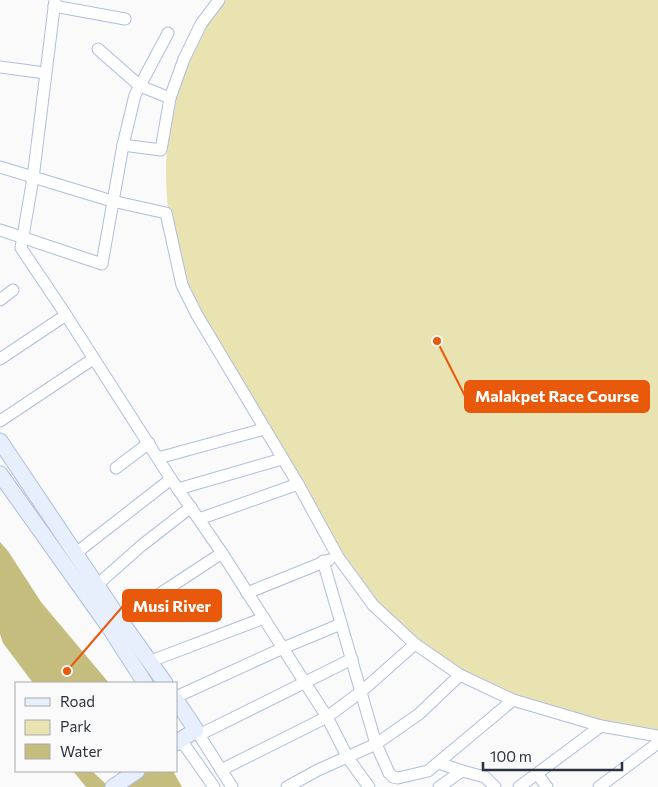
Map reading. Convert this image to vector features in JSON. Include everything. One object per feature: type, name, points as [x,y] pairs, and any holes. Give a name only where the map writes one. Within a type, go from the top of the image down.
[{"type":"street","points":[[123,145],[161,150],[170,98],[192,40],[219,0]]},
{"type":"street","points":[[125,19],[55,1],[33,178],[21,248],[264,618],[327,717],[348,758],[369,787]]},
{"type":"street","points":[[0,230],[102,264],[112,201],[135,94],[168,33]]},
{"type":"street","points":[[98,49],[140,86],[170,98]]},
{"type":"street","points":[[0,67],[45,73]]},
{"type":"street","points":[[0,167],[112,201],[166,212],[182,285],[197,315],[298,484],[338,557],[373,605],[415,644],[460,675],[513,700],[601,726],[658,736]]},
{"type":"street","points":[[0,300],[13,290]]},
{"type":"street","points":[[0,359],[66,315]]},
{"type":"street","points":[[0,421],[93,359]]},
{"type":"street","points":[[158,458],[264,429]]},
{"type":"street","points":[[0,441],[120,620],[164,682]]},
{"type":"street","points":[[116,468],[149,443]]},
{"type":"street","points":[[178,489],[282,459]]},
{"type":"street","points":[[0,474],[109,627],[144,682]]},
{"type":"street","points":[[76,553],[171,479]]},
{"type":"street","points":[[199,519],[298,484]]},
{"type":"street","points":[[97,585],[141,546],[191,507]]},
{"type":"street","points":[[120,620],[222,553]]},
{"type":"street","points":[[247,593],[338,557]]},
{"type":"street","points":[[323,562],[376,744],[392,777],[398,778],[428,771],[513,700]]},
{"type":"street","points":[[151,661],[264,618]]},
{"type":"street","points":[[178,697],[283,648],[340,624]]},
{"type":"street","points":[[221,770],[327,717],[362,691],[415,644]]},
{"type":"street","points":[[214,787],[178,738],[197,732],[352,659]]},
{"type":"street","points":[[290,786],[318,770],[376,744],[419,714],[460,675]]},
{"type":"street","points":[[178,701],[232,787]]},
{"type":"street","points":[[519,787],[601,726]]},
{"type":"street","points":[[599,787],[658,743]]},
{"type":"street","points":[[439,763],[485,776],[495,787]]},
{"type":"street","points":[[439,787],[462,771]]},
{"type":"street","points":[[113,787],[135,772]]},
{"type":"street","points":[[538,774],[547,787]]},
{"type":"green space","points":[[224,0],[658,0],[658,731],[600,723],[515,696],[445,664],[376,606],[333,540],[197,307],[184,280],[169,219],[166,161],[174,103],[194,49]]},
{"type":"water","points":[[0,542],[8,551],[41,602],[108,682],[32,682],[3,643],[0,634]]},
{"type":"water","points":[[74,772],[93,772],[109,787],[86,787]]},
{"type":"water","points":[[119,772],[174,772],[182,787],[128,787]]},
{"type":"place","name":"Malakpet Race Course","points":[[437,341]]},
{"type":"place","name":"Musi River","points":[[67,671]]}]
